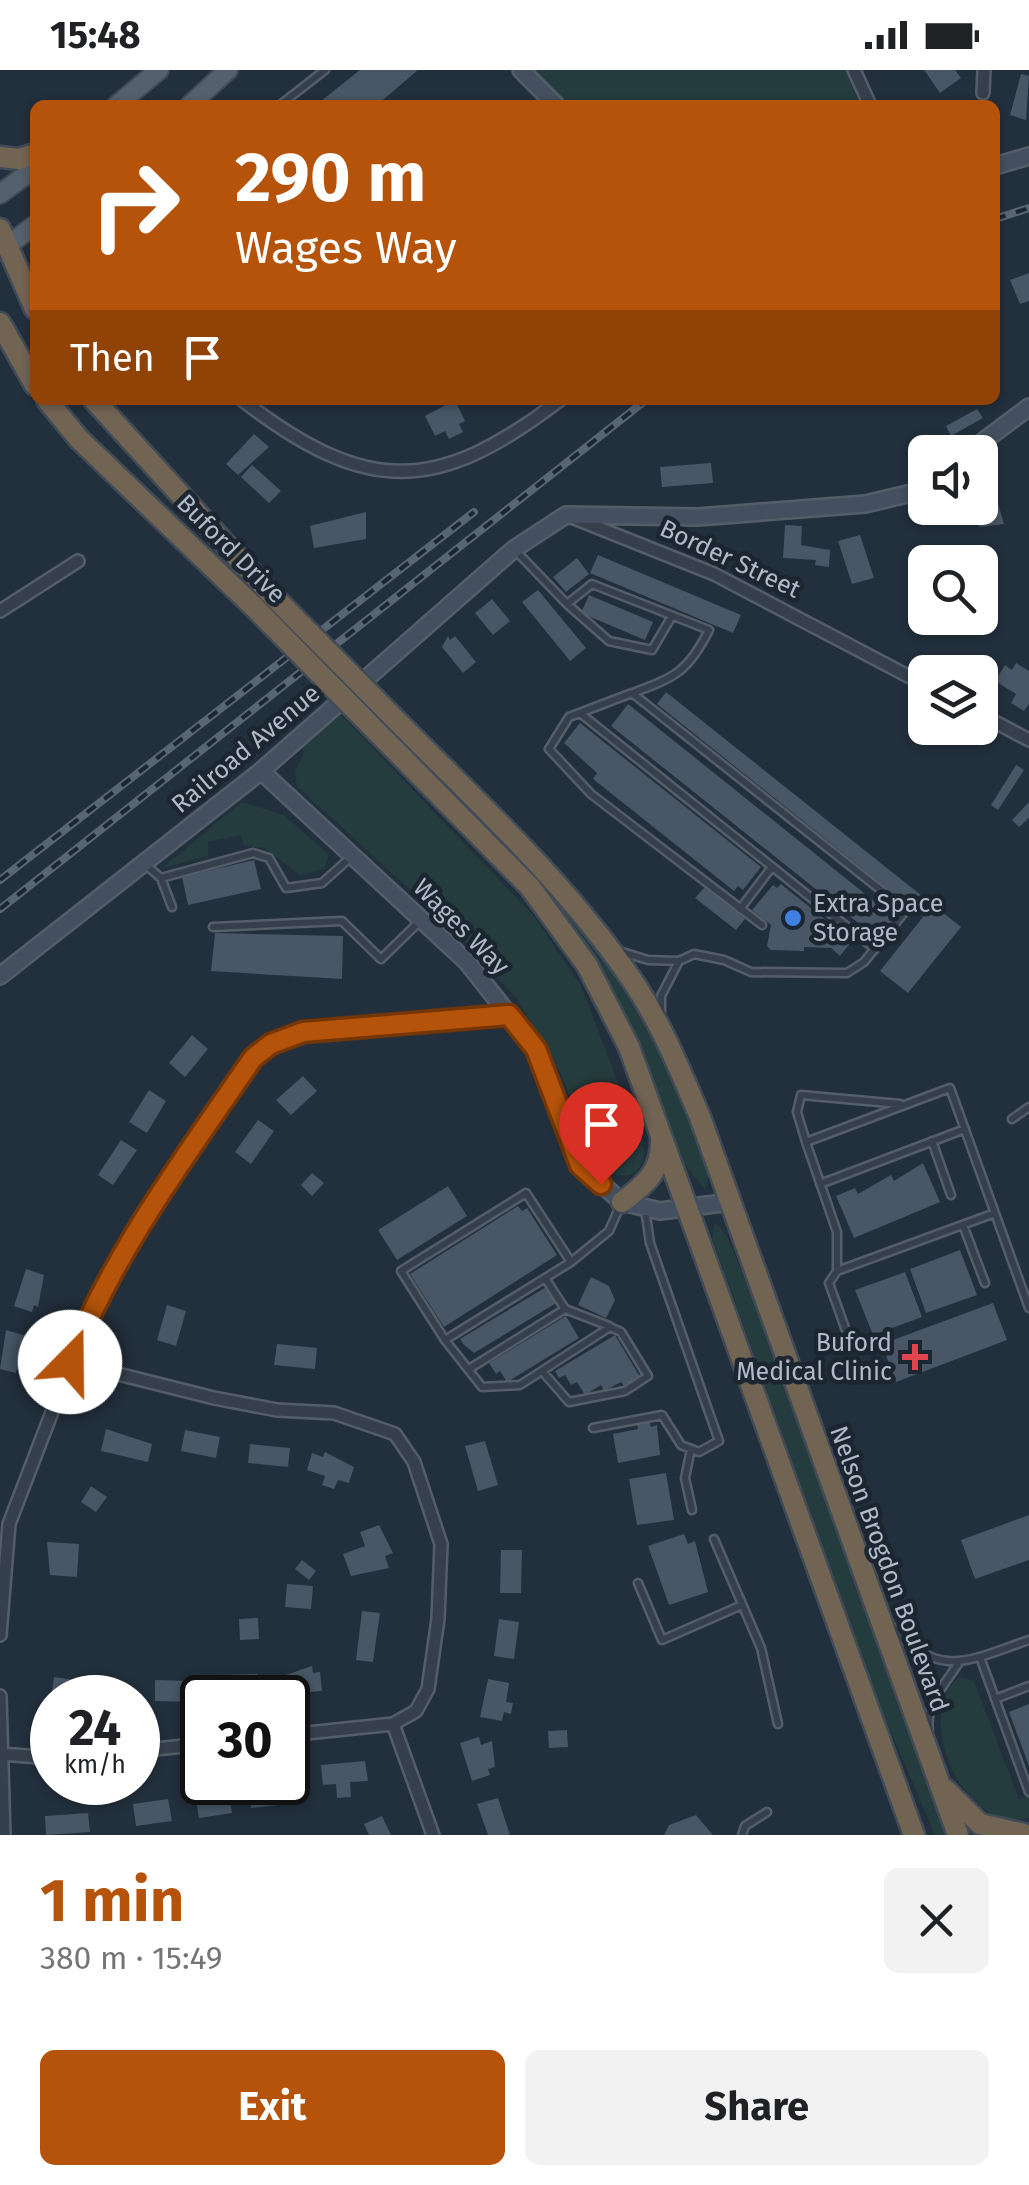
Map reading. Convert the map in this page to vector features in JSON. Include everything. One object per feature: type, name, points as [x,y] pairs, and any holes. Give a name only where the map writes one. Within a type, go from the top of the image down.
[{"type":"highway","points":[[0,156],[20,159],[30,156]]},
{"type":"highway","points":[[2,242],[30,299]]},
{"type":"highway","points":[[1,326],[30,376]]},
{"type":"highway","name":"Buford Drive","points":[[50,405],[79,439],[396,721]]},
{"type":"highway","name":"Buford Drive","points":[[98,405],[379,734],[530,888],[579,954],[629,1047],[660,1125]]},
{"type":"highway","name":"Nelson Brogdon Boulevard","points":[[396,721],[561,886],[609,947],[661,1029],[732,1202],[958,1835]]},
{"type":"highway","points":[[622,1202],[649,1180],[658,1166],[660,1125]]},
{"type":"highway","points":[[660,1125],[914,1835]]},
{"type":"highway","points":[[938,1780],[959,1807],[980,1824],[1024,1834]]},
{"type":"main road","points":[[123,100],[159,70]]},
{"type":"main road","points":[[195,100],[228,70]]},
{"type":"main road","points":[[0,194],[30,172]]},
{"type":"main road","points":[[2,242],[30,228]]},
{"type":"street","points":[[522,70],[551,100]]},
{"type":"street","points":[[854,70],[868,100]]},
{"type":"street","points":[[983,93],[984,70]]},
{"type":"street","points":[[1000,165],[1029,156]]},
{"type":"street","points":[[248,405],[277,427],[352,464],[403,475],[451,465],[509,439],[553,405]]},
{"type":"street","points":[[991,435],[1029,406]]},
{"type":"street","points":[[514,549],[566,515],[698,517],[865,504],[908,494]]},
{"type":"street","name":"Border Street","points":[[566,515],[714,574],[908,676]]},
{"type":"street","name":"Railroad Avenue","points":[[0,976],[261,771],[514,549]]},
{"type":"street","points":[[0,611],[78,561]]},
{"type":"street","points":[[998,724],[1029,740]]},
{"type":"street","name":"Wages Way","points":[[261,771],[468,962],[536,1049],[580,1165],[622,1202],[660,1211],[732,1202]]},
{"type":"street","points":[[0,1635],[9,1524],[95,1300],[133,1231],[253,1058],[271,1044],[303,1032],[509,1015]]},
{"type":"street","points":[[70,1362],[214,1398],[277,1410],[334,1414],[395,1434],[414,1462],[441,1544],[442,1569],[428,1689],[416,1711],[393,1724],[310,1733]]},
{"type":"street","points":[[0,1696],[4,1835]]},
{"type":"street","points":[[393,1724],[433,1835]]},
{"type":"street","points":[[1,1754],[30,1756]]},
{"type":"lane","points":[[286,100],[325,70]]},
{"type":"lane","points":[[514,549],[609,641],[652,650],[672,616]]},
{"type":"lane","points":[[568,604],[592,584],[709,630],[692,663],[670,679],[569,717],[549,749],[591,794],[762,926]]},
{"type":"lane","points":[[609,947],[648,960],[679,961],[694,954],[751,972],[847,974],[906,910],[632,693]]},
{"type":"lane","points":[[580,713],[875,948]]},
{"type":"lane","points":[[162,878],[253,853],[269,858],[286,888],[322,882],[352,856]]},
{"type":"lane","points":[[146,865],[162,878],[172,906]]},
{"type":"lane","points":[[740,909],[772,866]]},
{"type":"lane","points":[[212,927],[342,921],[381,959],[422,920]]},
{"type":"lane","points":[[661,1029],[661,996],[679,961]]},
{"type":"lane","points":[[806,1142],[950,1088],[1029,1308]]},
{"type":"lane","points":[[849,1338],[830,1283],[836,1272],[837,1232],[797,1112],[801,1095],[906,1104]]},
{"type":"lane","points":[[1012,1119],[1029,1106]]},
{"type":"lane","points":[[820,1184],[965,1129]]},
{"type":"lane","points":[[932,1142],[951,1196]]},
{"type":"lane","points":[[571,1262],[526,1193],[401,1271],[445,1340],[482,1386],[520,1385],[610,1327]]},
{"type":"lane","points":[[445,1340],[571,1262],[609,1232],[622,1202]]},
{"type":"lane","points":[[593,1428],[662,1415],[681,1445],[699,1452],[719,1441],[650,1243],[644,1207]]},
{"type":"lane","points":[[836,1272],[995,1214]]},
{"type":"lane","points":[[964,1225],[986,1283]]},
{"type":"lane","points":[[542,1370],[569,1402],[624,1391],[648,1376],[621,1332],[564,1309],[545,1278]]},
{"type":"lane","points":[[469,1369],[564,1309]]},
{"type":"lane","points":[[691,1449],[685,1478],[692,1510]]},
{"type":"lane","points":[[714,1539],[761,1648],[778,1724]]},
{"type":"lane","points":[[638,1583],[662,1640],[742,1605]]},
{"type":"lane","points":[[877,1610],[924,1658],[958,1664],[1029,1640]]},
{"type":"lane","points":[[980,1657],[1029,1792]]},
{"type":"lane","points":[[938,1780],[928,1718],[958,1664]]},
{"type":"lane","points":[[995,1699],[1029,1686]]},
{"type":"lane","points":[[742,1835],[745,1826],[767,1812]]},
{"type":"green space","points":[[526,70],[855,70],[870,100],[553,100]]},
{"type":"green space","points":[[339,713],[534,916],[581,986],[645,1153],[632,1174],[618,1175],[596,1162],[561,1074],[517,999],[460,936],[297,786],[295,771],[304,752],[301,747]]},
{"type":"green space","points":[[242,802],[284,815],[329,855],[324,869],[301,876],[265,848],[244,846],[241,835],[208,842],[208,856],[161,869]]},
{"type":"green space","points":[[572,912],[636,1006],[683,1091],[708,1165],[705,1190],[685,1165],[632,1026],[565,917]]},
{"type":"green space","points":[[715,1222],[727,1236],[792,1392],[946,1835],[935,1835],[880,1707],[712,1238]]},
{"type":"green space","points":[[960,1677],[974,1681],[1019,1799],[1029,1797],[1029,1818],[1004,1818],[982,1808],[964,1790],[951,1766],[943,1741],[941,1715],[946,1693]]},
{"type":"building","points":[[360,70],[418,70],[383,100],[322,100]]},
{"type":"building","points":[[924,70],[955,70],[961,78],[940,93]]},
{"type":"building","points":[[1021,74],[1029,76],[1026,120],[1010,115]]},
{"type":"building","points":[[1029,273],[1029,301],[1020,304],[1010,280]]},
{"type":"building","points":[[446,405],[457,405],[465,421],[459,424],[463,432],[449,439],[445,431],[435,436],[425,416]]},
{"type":"building","points":[[977,409],[983,418],[953,435],[946,426]]},
{"type":"building","points":[[254,434],[269,447],[238,475],[226,464]]},
{"type":"building","points":[[711,463],[713,483],[662,487],[660,467]]},
{"type":"building","points":[[252,465],[281,491],[269,503],[241,477]]},
{"type":"building","points":[[998,503],[1004,524],[998,525]]},
{"type":"building","points":[[366,512],[366,539],[314,548],[310,526]]},
{"type":"building","points":[[785,525],[802,526],[801,545],[830,550],[829,567],[815,565],[816,560],[783,558]]},
{"type":"building","points":[[860,535],[874,578],[852,584],[838,541]]},
{"type":"building","points":[[598,555],[741,615],[733,633],[590,573]]},
{"type":"building","points":[[577,558],[589,574],[566,592],[553,577]]},
{"type":"building","points":[[538,590],[586,648],[570,661],[522,602]]},
{"type":"building","points":[[589,595],[653,622],[645,640],[581,613]]},
{"type":"building","points":[[492,599],[510,621],[493,635],[475,613]]},
{"type":"building","points":[[448,636],[450,640],[455,636],[476,662],[463,673],[442,647]]},
{"type":"building","points":[[1016,663],[1029,671],[1029,704],[1024,711],[1011,703],[1016,694],[998,683],[1005,665],[1012,670]]},
{"type":"building","points":[[666,692],[961,927],[908,993],[880,971],[923,917],[657,704]]},
{"type":"building","points":[[628,704],[894,917],[877,938],[611,726]]},
{"type":"building","points":[[580,723],[761,867],[743,890],[738,886],[734,891],[593,779],[597,773],[564,743]]},
{"type":"building","points":[[1016,765],[1024,770],[998,810],[991,805]]},
{"type":"building","points":[[1029,802],[1029,818],[1019,827],[1012,820]]},
{"type":"building","points":[[254,860],[261,889],[188,905],[182,877]]},
{"type":"building","name":"Extra Space Storage","points":[[781,884],[852,941],[840,956],[831,948],[771,950],[767,946],[771,925],[752,910],[773,885],[777,888]]},
{"type":"building","points":[[705,887],[745,919],[736,930],[695,898]]},
{"type":"building","points":[[215,933],[343,936],[342,979],[211,971]]},
{"type":"building","points":[[192,1035],[208,1049],[185,1077],[169,1063]]},
{"type":"building","points":[[303,1076],[317,1091],[291,1115],[276,1100]]},
{"type":"building","points":[[149,1090],[166,1101],[147,1133],[129,1122]]},
{"type":"building","points":[[258,1120],[274,1131],[251,1164],[235,1152]]},
{"type":"building","points":[[121,1140],[137,1150],[113,1185],[98,1175]]},
{"type":"building","points":[[923,1163],[940,1202],[854,1238],[836,1196],[855,1188],[858,1194],[891,1175],[894,1181]]},
{"type":"building","points":[[312,1173],[324,1183],[312,1196],[301,1185]]},
{"type":"building","points":[[448,1186],[467,1216],[397,1260],[378,1230]]},
{"type":"building","points":[[518,1206],[522,1211],[527,1208],[557,1255],[444,1327],[410,1274]]},
{"type":"building","points":[[960,1250],[977,1295],[926,1313],[910,1269]]},
{"type":"building","points":[[26,1269],[44,1275],[38,1307],[34,1305],[32,1312],[14,1306]]},
{"type":"building","points":[[905,1272],[922,1317],[873,1335],[855,1290]]},
{"type":"building","points":[[591,1277],[609,1286],[615,1300],[606,1318],[578,1305]]},
{"type":"building","points":[[548,1286],[558,1302],[474,1353],[463,1344],[460,1339]]},
{"type":"building","points":[[993,1303],[1007,1340],[896,1382],[882,1344]]},
{"type":"building","points":[[167,1305],[186,1311],[176,1346],[157,1340]]},
{"type":"building","points":[[566,1316],[579,1338],[507,1382],[500,1371],[496,1374],[489,1363]]},
{"type":"building","points":[[6,1330],[26,1336],[16,1373],[0,1369]]},
{"type":"building","points":[[615,1335],[640,1377],[604,1391],[601,1385],[585,1395],[577,1382],[571,1385],[565,1375],[559,1378],[555,1371]]},
{"type":"building","points":[[277,1344],[317,1348],[315,1369],[274,1365]]},
{"type":"building","points":[[649,1421],[651,1427],[657,1425],[660,1455],[618,1463],[613,1434],[638,1429],[637,1423]]},
{"type":"building","points":[[106,1429],[152,1444],[148,1462],[101,1451]]},
{"type":"building","points":[[185,1430],[220,1437],[216,1458],[181,1451]]},
{"type":"building","points":[[485,1441],[498,1485],[478,1491],[465,1446]]},
{"type":"building","points":[[250,1444],[290,1448],[288,1467],[248,1463]]},
{"type":"building","points":[[325,1452],[354,1467],[349,1483],[338,1480],[334,1489],[322,1485],[325,1476],[307,1470],[312,1453],[323,1457]]},
{"type":"building","points":[[666,1473],[674,1520],[637,1525],[629,1479]]},
{"type":"building","points":[[91,1486],[107,1497],[96,1512],[81,1502]]},
{"type":"building","points":[[1029,1515],[1029,1560],[975,1579],[961,1540]]},
{"type":"building","points":[[379,1525],[393,1553],[385,1556],[389,1568],[351,1576],[343,1554],[365,1546],[360,1532]]},
{"type":"building","points":[[684,1534],[688,1544],[695,1541],[708,1592],[669,1605],[648,1546]]},
{"type":"building","points":[[47,1542],[79,1544],[77,1577],[50,1575]]},
{"type":"building","points":[[501,1550],[522,1550],[521,1593],[500,1593]]},
{"type":"building","points":[[302,1560],[316,1571],[309,1580],[295,1569]]},
{"type":"building","points":[[287,1584],[313,1586],[311,1609],[285,1607]]},
{"type":"building","points":[[362,1611],[380,1613],[373,1662],[356,1660]]},
{"type":"building","points":[[258,1618],[259,1639],[240,1640],[239,1619]]},
{"type":"building","points":[[499,1619],[519,1622],[514,1659],[494,1656]]},
{"type":"building","points":[[312,1666],[313,1673],[320,1672],[322,1691],[310,1692],[310,1675],[286,1675]]},
{"type":"building","points":[[488,1679],[509,1683],[506,1702],[513,1703],[511,1714],[504,1712],[502,1721],[480,1717]]},
{"type":"building","points":[[160,1680],[180,1681],[180,1702],[160,1701]]},
{"type":"building","points":[[1029,1704],[1029,1766],[1009,1712]]},
{"type":"building","points":[[567,1730],[568,1747],[549,1748],[548,1731]]},
{"type":"building","points":[[479,1737],[481,1745],[492,1741],[495,1767],[488,1769],[490,1775],[472,1781],[460,1743]]},
{"type":"building","points":[[365,1761],[368,1781],[350,1782],[351,1797],[337,1798],[336,1784],[323,1785],[321,1765]]},
{"type":"building","points":[[498,1798],[510,1835],[488,1835],[477,1804]]},
{"type":"building","points":[[168,1799],[172,1821],[136,1826],[133,1805],[160,1805],[160,1800]]},
{"type":"building","points":[[197,1805],[231,1805],[232,1813],[199,1818]]},
{"type":"building","points":[[88,1813],[90,1832],[46,1835],[45,1816]]},
{"type":"building","points":[[696,1815],[713,1835],[664,1835],[669,1825]]},
{"type":"building","points":[[382,1816],[391,1835],[369,1835],[364,1824]]},
{"type":"railway","points":[[1000,217],[1029,208]]},
{"type":"railway","points":[[0,909],[640,405]]},
{"type":"railway","points":[[0,880],[474,512]]},
{"type":"place","name":"Extra Space Storage","points":[[793,918]]},
{"type":"place","name":"Buford Medical Clinic","points":[[915,1357]]},
{"type":"route","points":[[70,1362],[95,1300],[133,1231],[253,1058],[271,1044],[303,1032],[509,1015],[536,1049],[580,1165],[601,1184]]}]
